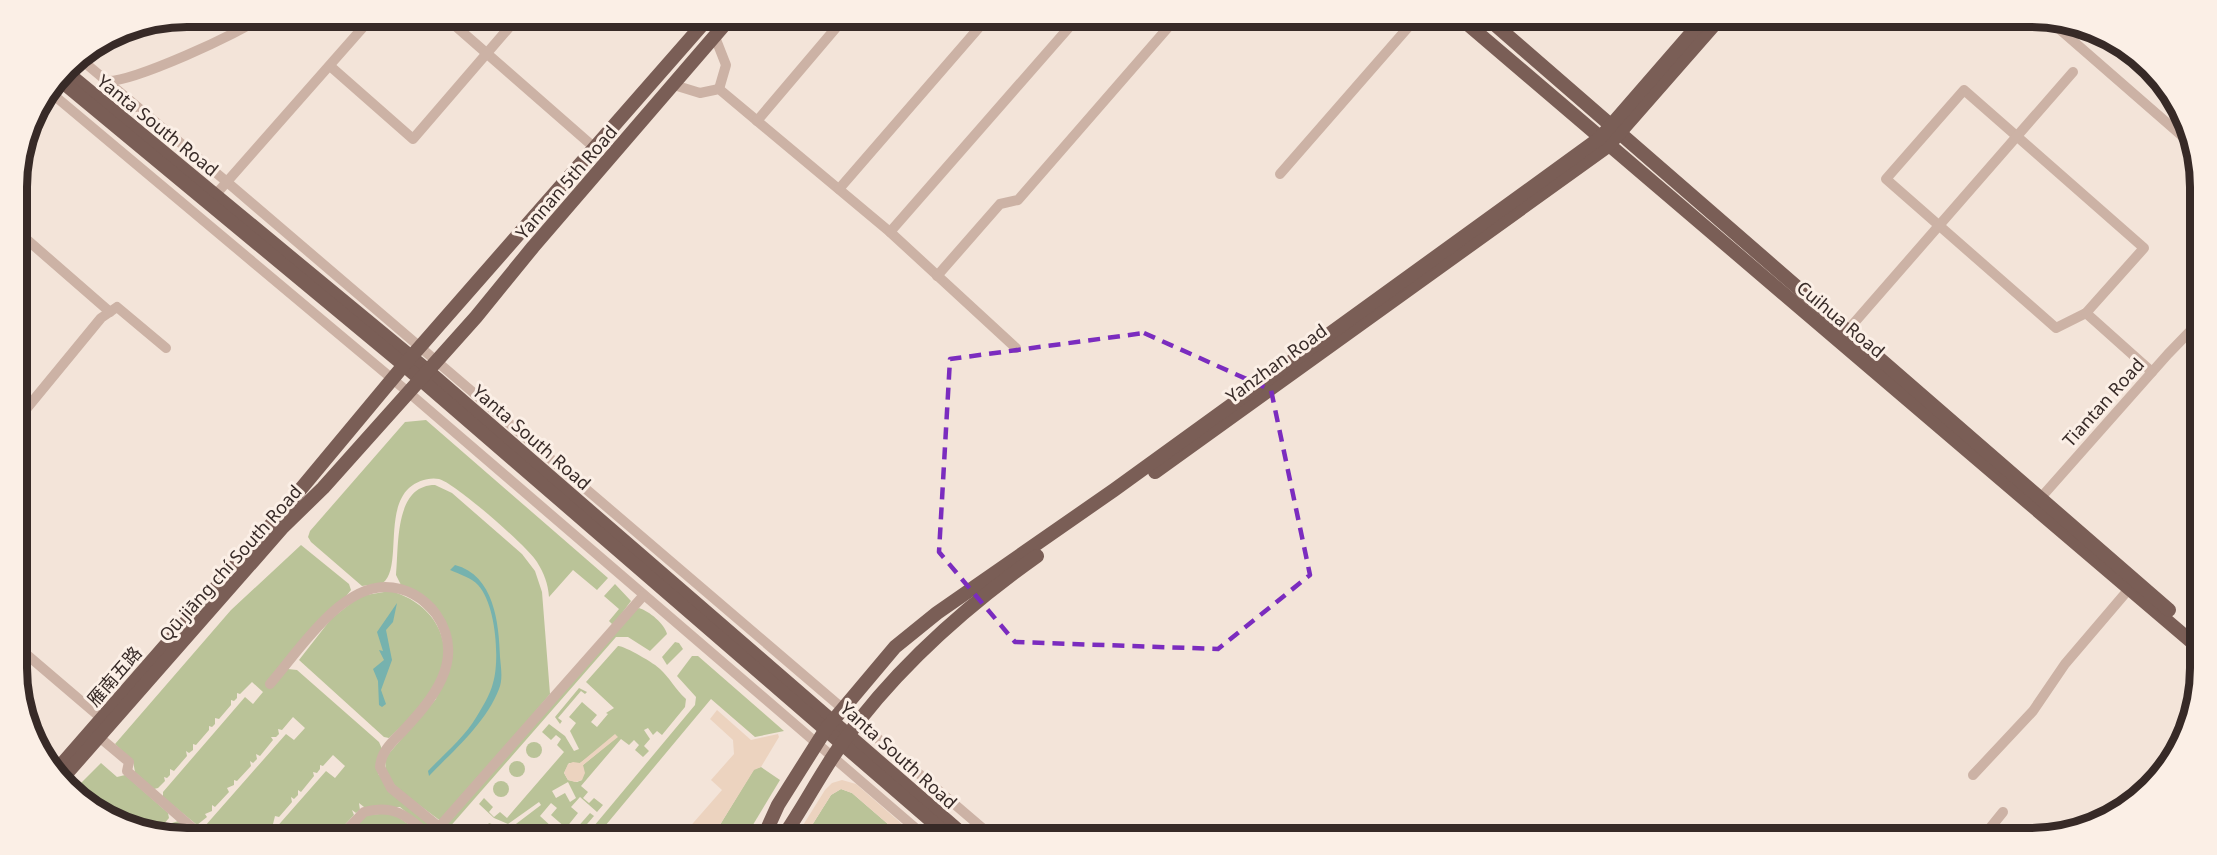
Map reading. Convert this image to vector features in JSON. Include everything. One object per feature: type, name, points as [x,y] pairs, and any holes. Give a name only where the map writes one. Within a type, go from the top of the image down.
[{"type":"main road","name":"Yannan 5th Road","points":[[408,362],[701,27]]},
{"type":"main road","name":"Yannan 5th Road","points":[[428,370],[723,27]]},
{"type":"main road","name":"Cuihua Road","points":[[1471,27],[1604,142],[2190,629]]},
{"type":"main road","name":"Cuihua Road","points":[[1497,27],[1847,331],[2037,502],[2129,589],[2190,641]]},
{"type":"main road","name":"Yanzhan Road","points":[[789,828],[845,740],[907,664],[1013,573],[1604,142],[1697,27]]},
{"type":"main road","name":"Yanzhan Road","points":[[1614,130],[1712,27]]},
{"type":"main road","name":"Yanta South Road","points":[[72,77],[212,199],[408,362],[428,370],[635,548],[830,724],[940,828]]},
{"type":"main road","name":"Yanta South Road","points":[[65,84],[212,199]]},
{"type":"main road","name":"Yanzhan Road","points":[[767,828],[816,743],[895,647],[937,613],[1105,497],[1604,142]]},
{"type":"main road","name":"雁南五路","points":[[61,765],[275,520],[408,362]]},
{"type":"main road","name":"Qū jiāng chí South Road","points":[[67,773],[297,511],[323,488],[428,370]]},
{"type":"main road","name":"Yanta South Road","points":[[845,740],[955,828]]},
{"type":"street","points":[[106,81],[123,80],[247,27]]},
{"type":"street","points":[[197,215],[364,27]]},
{"type":"street","points":[[457,27],[596,149]]},
{"type":"street","points":[[330,66],[413,139],[509,27]]},
{"type":"street","points":[[757,121],[837,27]]},
{"type":"street","points":[[839,189],[979,27]]},
{"type":"street","points":[[890,232],[1069,27]]},
{"type":"street","points":[[937,276],[1000,204],[1017,200],[1168,27]]},
{"type":"street","points":[[1280,174],[1408,27]]},
{"type":"street","points":[[2060,30],[2181,135]]},
{"type":"street","points":[[715,36],[726,65],[719,89]]},
{"type":"street","points":[[86,64],[421,347],[428,370],[635,548],[843,708],[982,828]]},
{"type":"street","points":[[1847,331],[2073,72]]},
{"type":"street","points":[[674,85],[700,93],[719,89]]},
{"type":"street","points":[[719,89],[890,232],[1016,348]]},
{"type":"street","points":[[1964,90],[2144,248],[2086,313],[2056,328],[1939,226],[1886,179],[1964,90]]},
{"type":"street","points":[[55,97],[408,392],[643,597],[915,828]]},
{"type":"street","points":[[27,240],[111,312]]},
{"type":"street","points":[[27,408],[101,318],[117,307],[166,348]]},
{"type":"street","points":[[2086,313],[2152,372]]},
{"type":"street","name":"Tiantan Road","points":[[2037,502],[2190,332]]},
{"type":"street","points":[[614,572],[635,548]]},
{"type":"street","points":[[270,684],[333,613],[357,594],[375,588],[396,588],[424,601],[436,615],[444,631],[448,648],[446,668],[436,693],[386,750],[380,767],[391,788],[439,827],[643,597]]},
{"type":"street","points":[[1973,775],[2033,711],[2065,664],[2129,589]]},
{"type":"street","points":[[27,654],[101,718]]},
{"type":"street","points":[[99,737],[129,762],[127,771],[193,828]]},
{"type":"street","points":[[349,828],[364,812],[393,810],[402,812],[420,828]]},
{"type":"street","points":[[1990,828],[2003,812]]},
{"type":"highlighted area","points":[[1144,333],[1271,390],[1310,575],[1218,649],[1015,642],[939,552],[950,359]]},
{"type":"green space","points":[[426,420],[608,578],[597,590],[573,570],[549,597],[544,574],[531,554],[475,503],[439,479],[427,479],[416,483],[401,498],[395,524],[392,565],[389,576],[383,583],[362,586],[311,542],[308,537],[310,531],[405,422]]},
{"type":"green space","points":[[435,485],[452,493],[522,554],[535,571],[542,592],[550,694],[442,822],[399,790],[386,776],[385,758],[436,699],[448,632],[401,585],[396,575],[399,534],[405,506],[412,495],[422,488]]},
{"type":"green space","points":[[301,545],[349,584],[351,590],[288,669],[297,670],[379,742],[382,749],[378,774],[442,828],[425,828],[400,807],[364,807],[359,803],[360,810],[356,813],[352,810],[354,815],[342,828],[276,828],[326,771],[335,778],[345,766],[333,755],[323,766],[320,765],[317,773],[313,772],[314,776],[301,792],[298,790],[298,795],[294,799],[291,797],[292,802],[279,817],[275,816],[273,824],[268,824],[269,828],[205,828],[286,734],[294,740],[305,728],[293,717],[282,730],[278,729],[279,734],[271,737],[273,740],[260,756],[256,754],[257,759],[253,763],[250,761],[251,766],[237,781],[234,780],[234,785],[227,788],[229,792],[215,807],[212,805],[212,811],[205,814],[207,817],[197,825],[163,797],[163,792],[245,697],[253,704],[263,692],[252,682],[240,694],[237,693],[237,698],[234,701],[231,700],[231,705],[219,719],[215,718],[215,724],[212,727],[209,726],[209,730],[196,745],[193,744],[193,750],[189,753],[186,751],[187,756],[174,771],[170,769],[170,775],[167,778],[164,777],[165,781],[158,788],[154,789],[135,772],[133,761],[115,744],[231,610]]},
{"type":"green space","points":[[615,584],[631,601],[613,625],[609,621],[619,609],[604,596]]},
{"type":"green space","points":[[390,591],[406,597],[431,616],[439,629],[444,658],[441,675],[429,697],[389,738],[384,737],[299,660],[331,619],[360,596]]},
{"type":"green space","points":[[639,608],[652,615],[660,622],[667,634],[650,651],[628,637],[616,637],[449,828],[444,828],[634,611]]},
{"type":"green space","points":[[675,642],[679,643],[683,649],[667,665],[662,657]]},
{"type":"green space","points":[[618,646],[639,655],[660,669],[686,699],[685,707],[662,735],[657,731],[653,735],[648,728],[644,730],[650,739],[644,746],[649,751],[643,757],[635,750],[639,745],[634,740],[629,745],[621,739],[581,786],[588,792],[583,798],[589,803],[594,798],[603,805],[597,812],[580,797],[571,807],[578,813],[566,828],[551,815],[557,808],[551,803],[540,816],[553,828],[511,828],[541,805],[539,802],[508,824],[494,818],[479,804],[484,798],[493,807],[489,812],[494,817],[500,812],[507,818],[564,752],[557,745],[561,739],[556,735],[551,740],[542,732],[549,724],[565,736],[574,751],[579,749],[570,731],[576,723],[569,717],[582,702],[597,715],[591,722],[597,727],[608,714],[606,713],[614,708],[586,682]],"holes":[[[617,737],[583,765],[582,780],[577,782],[568,780],[564,773],[569,763],[580,763]],[[568,782],[576,798],[570,802],[565,793],[556,798],[552,791]]]},
{"type":"green space","points":[[692,656],[698,656],[784,731],[755,737],[711,699],[603,828],[592,828],[695,705],[696,697],[677,676]]},
{"type":"green space","points":[[579,688],[587,692],[585,694],[581,691],[558,718],[562,721],[560,724],[555,717]]},
{"type":"green space","points":[[534,742],[542,750],[534,758],[526,750]]},
{"type":"green space","points":[[517,761],[525,769],[517,777],[509,769]]},
{"type":"green space","points":[[101,763],[117,777],[125,775],[168,813],[169,818],[162,826],[146,823],[98,801],[79,785]]},
{"type":"green space","points":[[761,767],[780,780],[751,828],[718,828],[754,769]]},
{"type":"green space","points":[[501,781],[509,789],[501,797],[493,789]]},
{"type":"green space","points":[[841,789],[852,793],[892,828],[810,828],[831,795]]},
{"type":"green space","points":[[393,813],[413,828],[354,828],[366,815]]},
{"type":"green space","points":[[590,813],[594,816],[584,828],[577,828]]},
{"type":"green space","points":[[178,821],[186,828],[168,827]]},
{"type":"shaded area","points":[[717,710],[751,740],[778,734],[779,737],[761,767],[754,770],[718,828],[689,828],[722,790],[711,780],[734,754],[733,740],[710,719]]},
{"type":"shaded area","points":[[615,734],[618,737],[583,765],[585,773],[582,780],[575,782],[568,780],[564,773],[568,764],[580,763]]},
{"type":"shaded area","points":[[842,780],[856,784],[907,828],[892,828],[852,793],[841,789],[831,795],[810,828],[801,828],[825,790],[832,783]]},
{"type":"water","points":[[455,565],[468,570],[478,579],[492,602],[498,630],[501,681],[493,701],[477,725],[429,776],[428,771],[472,724],[490,692],[495,673],[495,632],[489,605],[478,585],[450,570]]},
{"type":"water","points":[[397,603],[393,622],[386,630],[392,660],[381,690],[386,704],[382,707],[379,705],[378,681],[373,669],[384,660],[379,650],[383,651],[377,632]]}]
